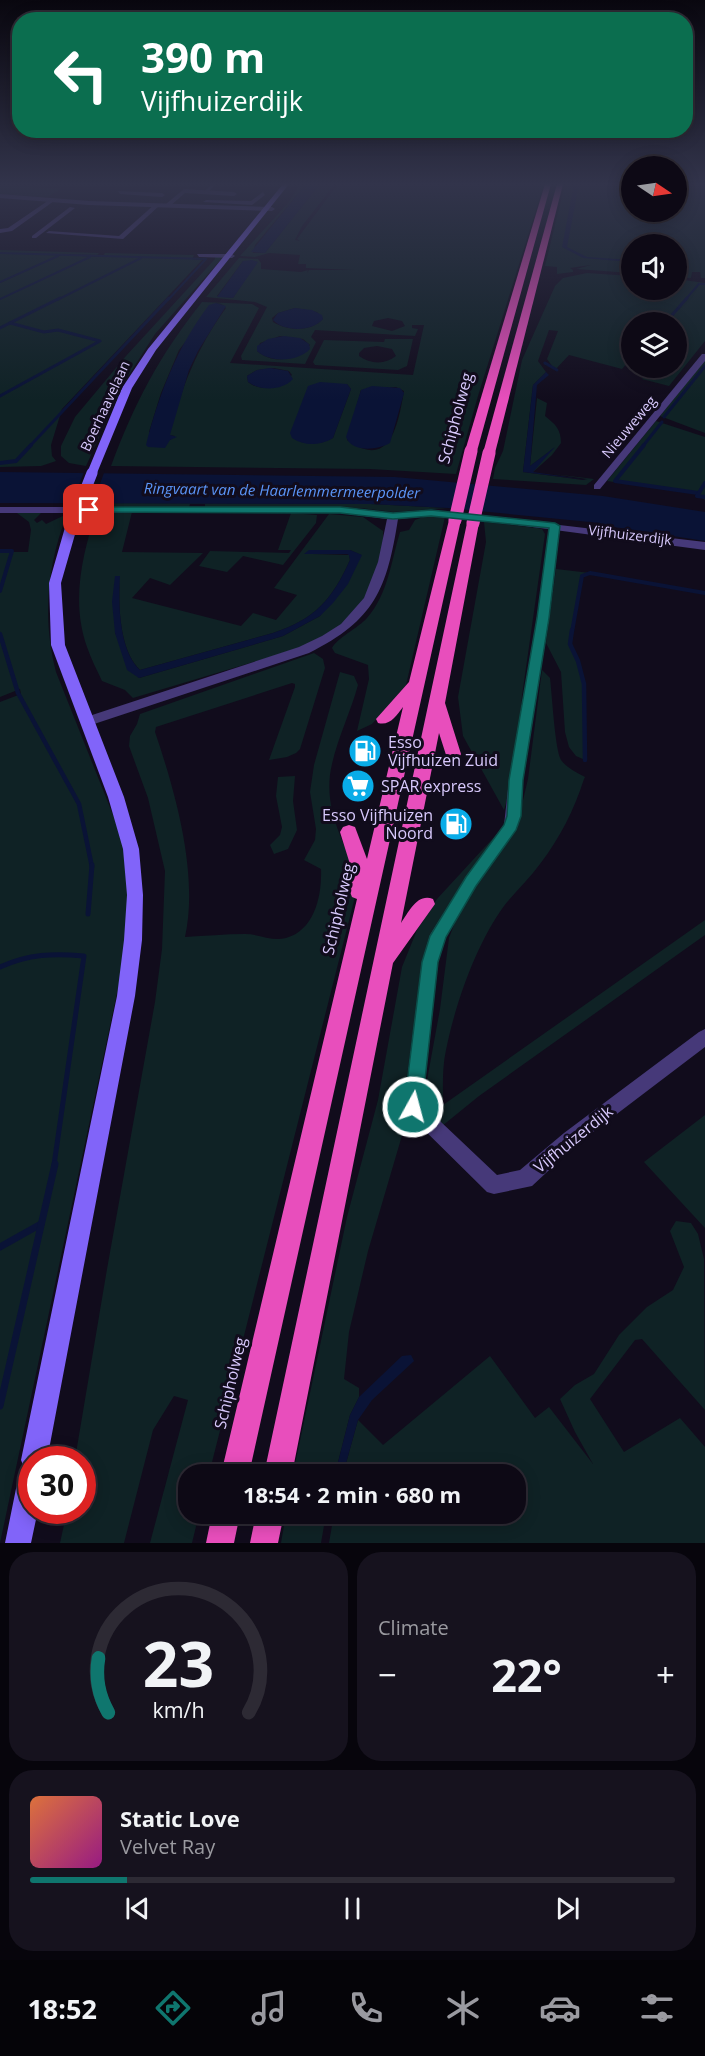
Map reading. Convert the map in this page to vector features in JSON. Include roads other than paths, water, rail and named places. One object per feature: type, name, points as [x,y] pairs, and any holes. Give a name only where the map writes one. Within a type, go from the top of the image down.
[{"type":"highway","name":"Schipholweg","points":[[237,1464],[471,451],[527,256]]},
{"type":"highway","points":[[280,1464],[327,1225],[438,702],[473,523],[541,256]]},
{"type":"highway","points":[[384,719],[417,684]]},
{"type":"highway","points":[[438,702],[453,754]]},
{"type":"highway","points":[[349,832],[361,868],[357,938]]},
{"type":"highway","points":[[384,960],[426,904]]},
{"type":"highway","points":[[220,1543],[224,1524]]},
{"type":"highway","points":[[264,1543],[268,1524]]},
{"type":"main road","name":"Boerhaavelaan","points":[[88,720],[58,645],[56,583],[72,524],[127,388],[140,365],[229,256]]},
{"type":"main road","points":[[37,1446],[113,1061],[133,940],[135,895],[131,849],[116,797],[88,720]]},
{"type":"main road","points":[[18,1543],[22,1524]]},
{"type":"street","name":"Nieuweweg","points":[[597,487],[705,356]]},
{"type":"street","name":"Vijfhuizerdijk","points":[[0,510],[340,510],[393,516],[421,513],[449,514],[705,546]]},
{"type":"street","points":[[88,720],[304,650],[320,643],[354,621],[363,612],[380,583],[393,516]]},
{"type":"street","name":"Vijfhuizerdijk","points":[[555,526],[543,618],[516,780],[514,816],[511,826],[471,882],[438,936],[430,962],[413,1107],[494,1185],[525,1179],[570,1139],[705,1037]]},
{"type":"water","points":[[579,256],[621,259],[621,261],[583,258]]},
{"type":"water","points":[[243,261],[258,262],[233,298],[217,297]]},
{"type":"water","points":[[216,303],[226,306],[189,370],[170,435],[177,437],[170,440],[165,448],[148,447],[146,445],[157,408],[178,354],[209,305]]},
{"type":"water","points":[[295,308],[312,310],[322,315],[323,319],[312,326],[298,329],[284,327],[273,320],[278,313]]},
{"type":"water","points":[[284,336],[300,338],[309,344],[310,349],[291,359],[269,358],[257,351],[257,346],[268,339]]},
{"type":"water","points":[[270,368],[288,371],[293,379],[277,388],[259,387],[248,382],[247,376],[257,370]]},
{"type":"water","points":[[546,372],[549,375],[537,385],[530,466],[555,447],[533,472],[588,480],[523,472],[533,385]]},
{"type":"water","points":[[320,382],[347,384],[351,389],[333,438],[317,444],[307,444],[292,438],[290,433],[308,386]]},
{"type":"water","points":[[372,386],[400,388],[404,393],[390,443],[379,447],[359,448],[349,442],[346,437],[361,390]]},
{"type":"water","name":"Ringvaart van de Haarlemmermeerpolder","points":[[0,472],[395,477],[603,496],[705,512],[705,541],[601,525],[600,523],[448,508],[371,504],[0,503]]},
{"type":"water","points":[[309,550],[350,550],[362,555],[348,584],[320,616],[283,636],[139,678],[127,670],[115,633],[112,602],[115,576],[120,576],[119,599],[124,639],[133,662],[140,670],[273,633],[311,614],[329,597],[350,560],[347,554],[304,554]]},
{"type":"water","points":[[411,1355],[414,1361],[372,1400],[358,1420],[346,1464],[338,1464],[350,1415],[359,1397],[402,1356]]},
{"type":"waterway","points":[[0,282],[58,256]]},
{"type":"waterway","points":[[103,256],[206,259],[168,300]]},
{"type":"waterway","points":[[0,299],[90,257]]},
{"type":"waterway","points":[[57,300],[141,258]]},
{"type":"waterway","points":[[687,298],[699,284],[705,284]]},
{"type":"waterway","points":[[10,323],[60,298]]},
{"type":"waterway","points":[[30,446],[169,298]]},
{"type":"waterway","points":[[675,312],[685,300]]},
{"type":"waterway","points":[[0,328],[10,323]]},
{"type":"waterway","points":[[0,396],[100,341],[58,330],[44,332],[10,323]]},
{"type":"waterway","points":[[545,363],[557,370]]},
{"type":"waterway","points":[[664,417],[705,366]]},
{"type":"waterway","points":[[643,446],[662,422]]},
{"type":"waterway","points":[[0,463],[16,461],[31,445]]},
{"type":"waterway","points":[[644,445],[615,481],[698,493]]},
{"type":"waterway","points":[[705,483],[697,496],[705,497]]},
{"type":"waterway","points":[[0,551],[12,551],[0,591]]},
{"type":"waterway","points":[[572,632],[582,576],[590,573],[705,593]]},
{"type":"waterway","points":[[572,630],[570,644],[578,661],[584,684],[585,760]]},
{"type":"waterway","points":[[0,634],[18,693],[79,804],[92,866]]},
{"type":"waterway","points":[[88,914],[92,866]]},
{"type":"waterway","points":[[0,967],[41,955],[84,956],[54,1165]]},
{"type":"waterway","points":[[0,1406],[55,1164]]},
{"type":"waterway","points":[[0,1247],[41,1224]]},
{"type":"place","name":"Esso Vijfhuizen Zuid","points":[[365,751]]},
{"type":"place","name":"SPAR express","points":[[358,786]]},
{"type":"place","name":"Esso Vijfhuizen Noord","points":[[456,824]]}]
